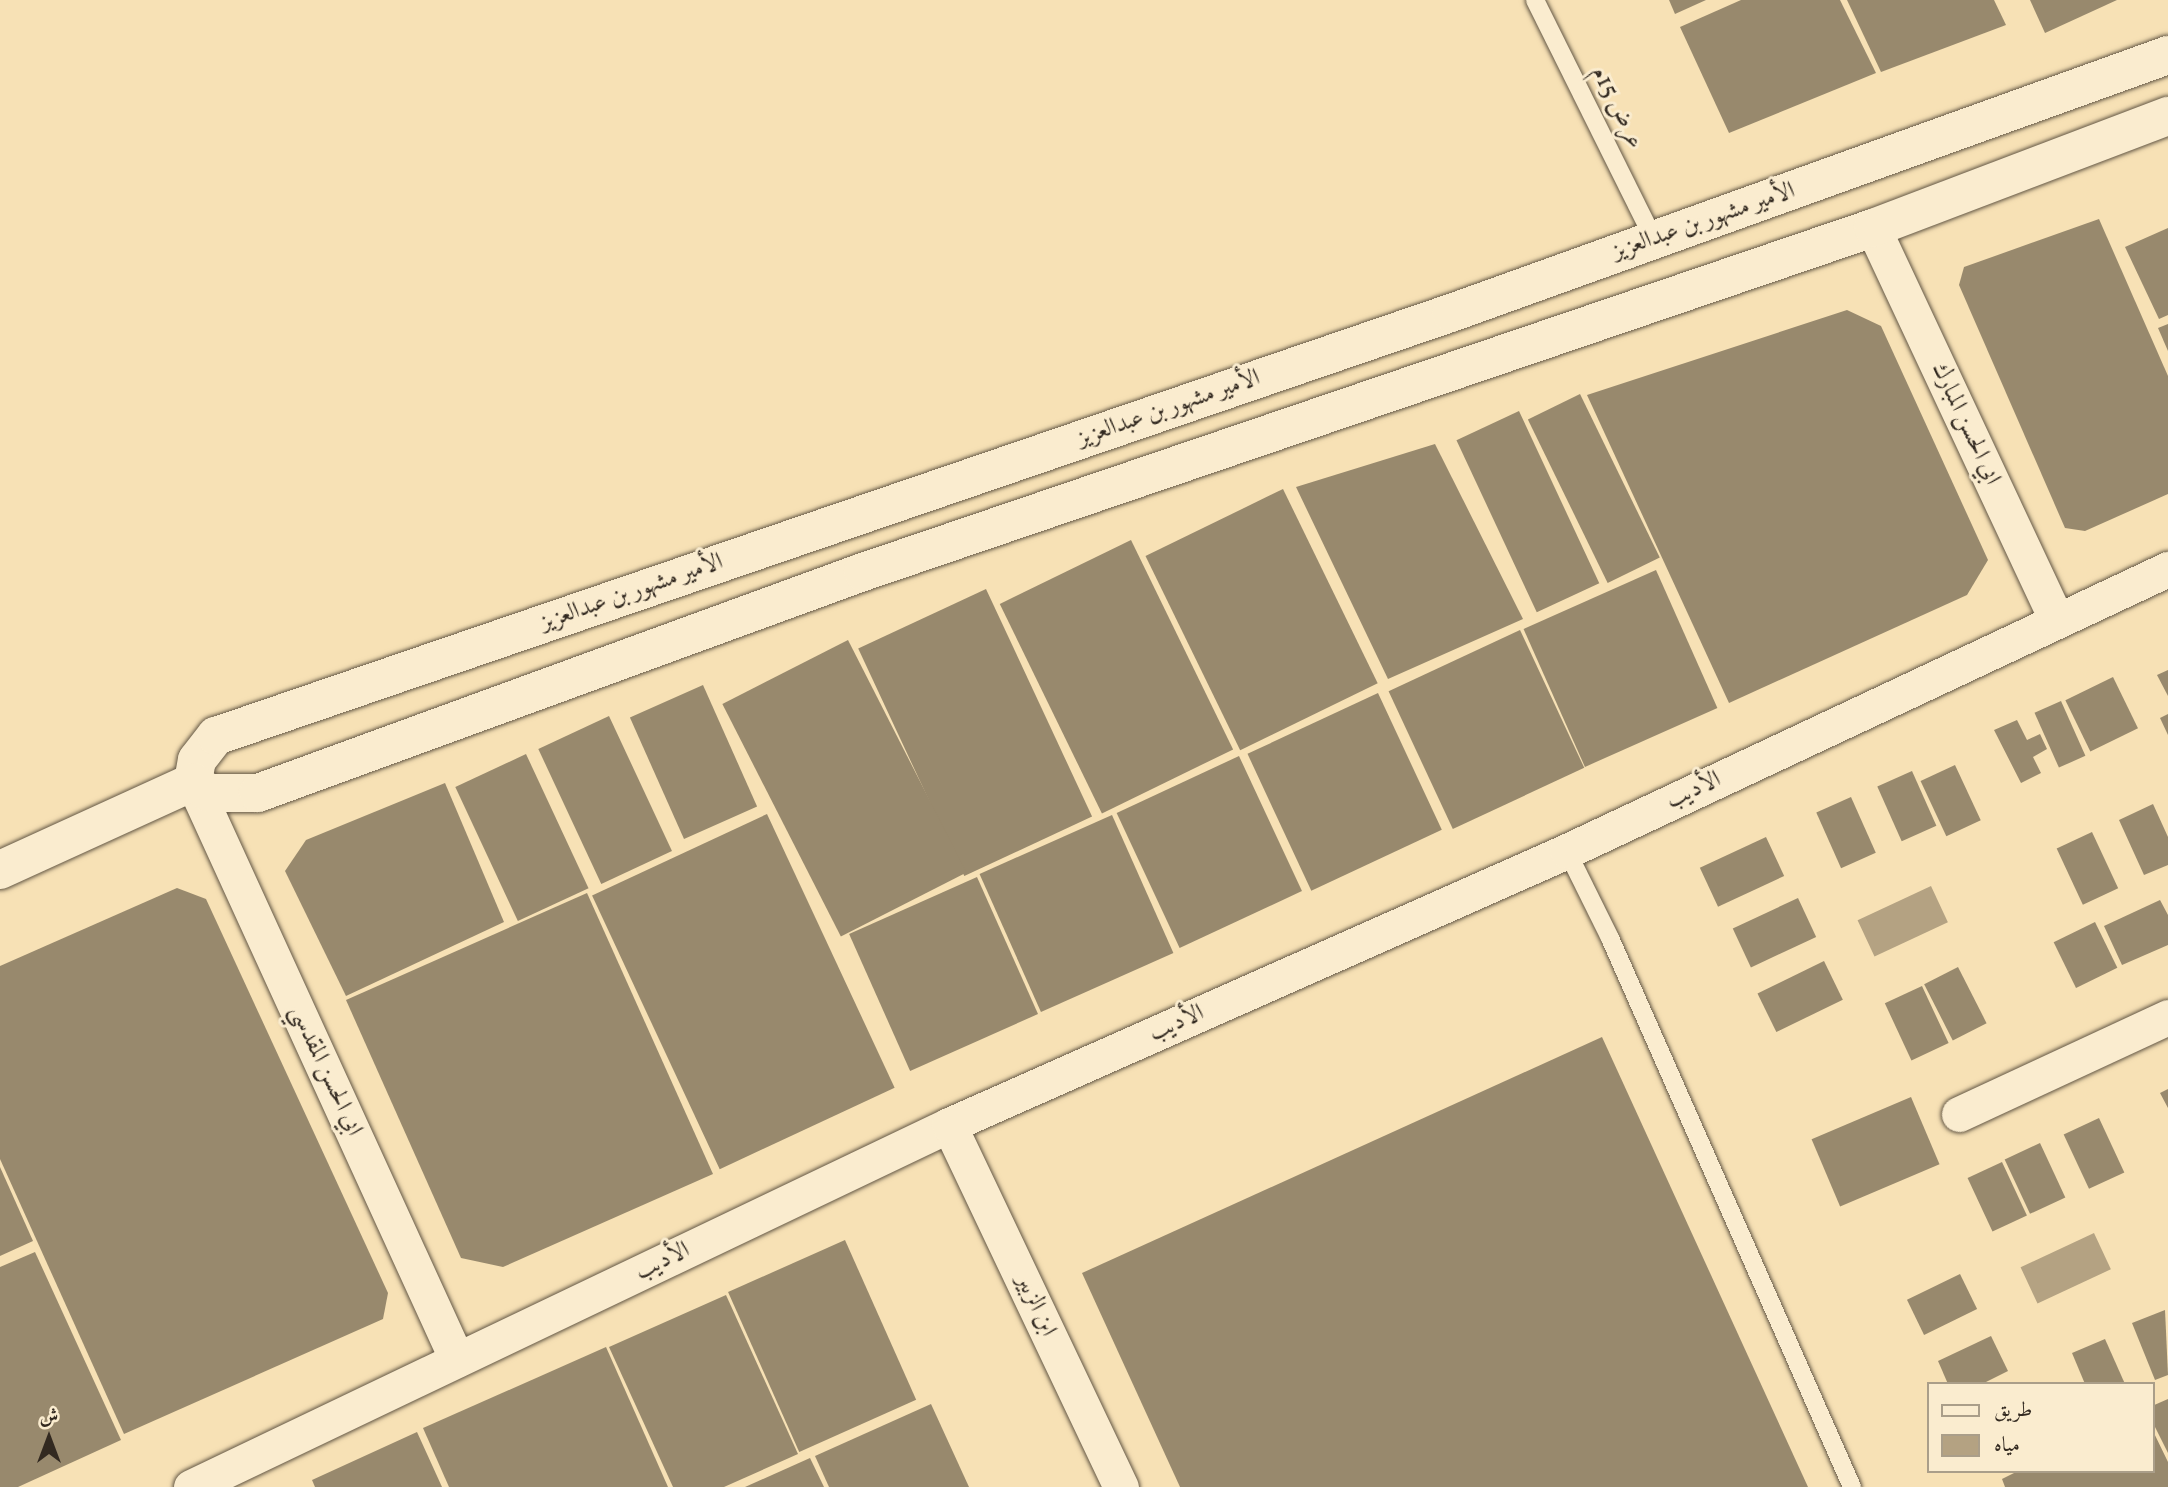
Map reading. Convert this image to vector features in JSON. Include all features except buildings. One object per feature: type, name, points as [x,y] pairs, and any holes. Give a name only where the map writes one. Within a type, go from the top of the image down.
[{"type":"street","name":"الأمير مشهور بن عبدالعزيز","points":[[193,782],[197,760],[216,736],[1425,322],[2168,55]]},
{"type":"street","points":[[0,870],[193,782],[209,793],[258,793],[863,572],[1873,228],[2168,116]]},
{"type":"street","name":"ابي الحسن المبارك","points":[[1873,228],[2057,620]]},
{"type":"street","name":"الأديب","points":[[191,1487],[949,1125],[1567,851],[2168,569]]},
{"type":"street","name":"ابي الحسن المقدسي","points":[[193,782],[457,1360]]},
{"type":"street","points":[[1959,1114],[2168,1017]]},
{"type":"street","name":"ابن الزبير","points":[[949,1125],[1121,1487]]},
{"type":"lane","name":"عرض 15م","points":[[1535,0],[1653,238]]},
{"type":"lane","points":[[1567,851],[1616,951],[1852,1487]]},
{"type":"water","points":[[1931,886],[1948,922],[1874,956],[1858,920]]},
{"type":"water","points":[[2094,1233],[2111,1269],[2037,1303],[2021,1267]]}]
